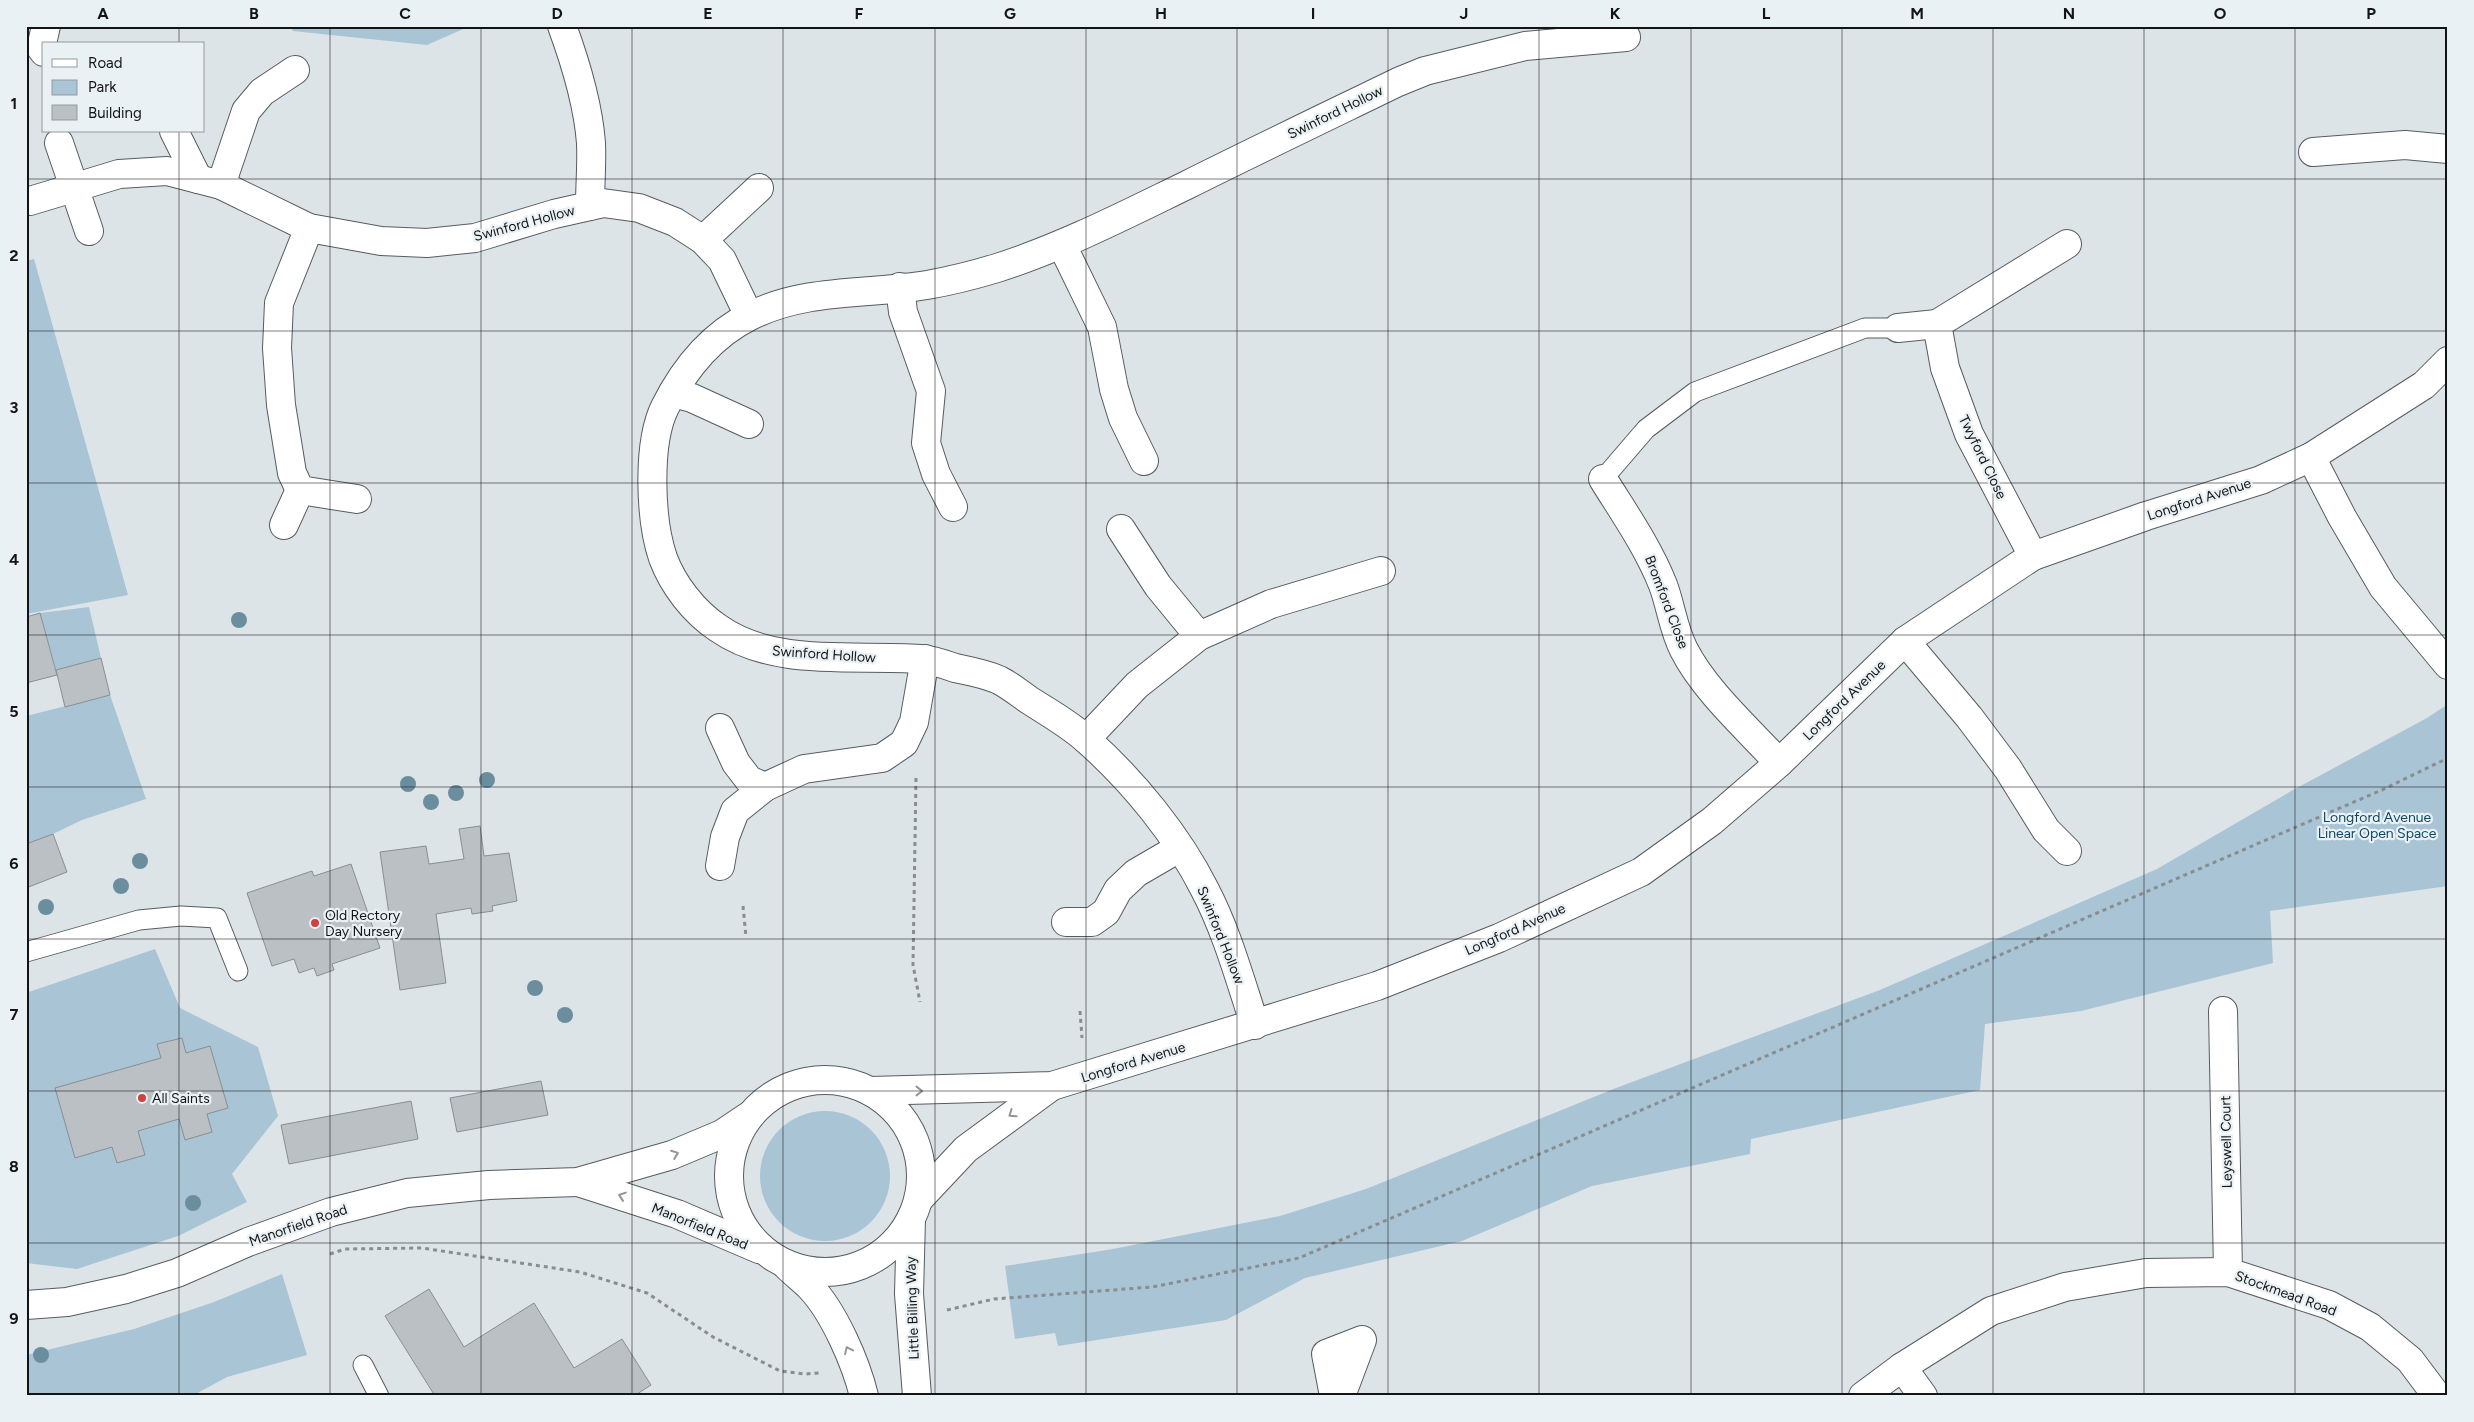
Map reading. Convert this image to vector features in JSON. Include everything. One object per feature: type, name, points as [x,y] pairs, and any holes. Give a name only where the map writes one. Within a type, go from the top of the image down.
[{"type":"street","points":[[42,42],[46,26]]},
{"type":"street","name":"Swinford Hollow","points":[[562,26],[577,66],[586,110],[591,144],[590,206]]},
{"type":"street","name":"Swinford Hollow","points":[[1255,1025],[1228,944],[1209,898],[1180,848],[1138,791],[1086,739],[997,679],[925,659],[830,657],[768,651],[742,642],[726,633],[697,611],[681,590],[664,560],[656,524],[653,472],[655,439],[664,409],[698,356],[720,334],[749,316],[781,303],[821,294],[925,285],[978,274],[1062,245],[1398,82],[1425,71],[1525,46],[1626,37]]},
{"type":"street","points":[[175,132],[209,182],[246,111],[262,92],[295,70]]},
{"type":"street","points":[[59,143],[89,231]]},
{"type":"street","points":[[2314,152],[2405,145],[2448,149]]},
{"type":"street","name":"Swinford Hollow","points":[[30,201],[119,174],[168,171],[209,182],[309,228],[381,241],[427,243],[475,238],[554,214],[603,203],[639,208],[675,222],[703,240],[722,260],[749,316]]},
{"type":"street","points":[[703,240],[758,188]]},
{"type":"street","points":[[284,525],[300,490],[292,473],[281,405],[277,348],[279,303],[309,228]]},
{"type":"street","points":[[1898,328],[1938,324],[2067,244]]},
{"type":"street","points":[[1062,245],[1102,327],[1114,389],[1122,418],[1144,461]]},
{"type":"street","points":[[900,287],[903,312],[931,391],[926,443],[936,474],[953,507]]},
{"type":"street","name":"Twyford Close","points":[[1938,324],[1946,368],[1969,434],[2033,556]]},
{"type":"street","name":"Longford Avenue","points":[[870,1091],[1052,1086],[1255,1025],[1394,979],[1499,938],[1641,872],[1712,821],[1779,763],[1905,641],[2033,556],[2146,516],[2260,480],[2311,457],[2424,385],[2448,361]]},
{"type":"street","points":[[674,393],[692,398],[749,424]]},
{"type":"street","points":[[2311,457],[2342,517],[2383,587],[2448,665]]},
{"type":"street","name":"Bromford Close","points":[[1603,479],[1650,556],[1664,587],[1673,622],[1684,650],[1705,682],[1779,763]]},
{"type":"street","points":[[300,490],[357,499]]},
{"type":"street","points":[[1122,528],[1158,586],[1200,636]]},
{"type":"street","points":[[1086,739],[1137,685],[1200,636],[1271,604],[1380,571]]},
{"type":"street","points":[[1905,641],[1969,717],[2008,769],[2046,830],[2067,851]]},
{"type":"street","points":[[720,866],[726,837],[735,811],[766,787],[804,769],[882,758],[904,743],[914,722],[925,659]]},
{"type":"street","points":[[720,728],[736,762],[749,780],[766,787]]},
{"type":"street","points":[[1066,922],[1092,922],[1106,912],[1118,890],[1136,873],[1180,848]]},
{"type":"street","name":"Leyswell Court","points":[[2223,1011],[2228,1272]]},
{"type":"street","name":"Little Billing Way","points":[[864,1396],[850,1352],[835,1324],[812,1289],[744,1230],[732,1202],[728,1172],[734,1143],[748,1116],[768,1098],[792,1085],[818,1080],[845,1081],[870,1091],[896,1110],[913,1136],[921,1167],[915,1209],[909,1294],[917,1396]]},
{"type":"street","name":"Longford Avenue","points":[[915,1209],[966,1149],[1052,1086]]},
{"type":"street","name":"Manorfield Road","points":[[26,1305],[67,1302],[126,1289],[177,1273],[248,1242],[331,1212],[407,1194],[489,1186],[578,1182],[672,1155],[722,1134],[748,1116]]},
{"type":"street","name":"Manorfield Road","points":[[578,1182],[677,1214],[774,1257]]},
{"type":"street","name":"Little Billing Way","points":[[774,1257],[811,1272],[841,1271],[870,1261],[894,1244],[915,1209]]},
{"type":"street","name":"Stockmead Road","points":[[1863,1396],[1902,1367],[1991,1311],[2065,1287],[2146,1273],[2228,1272],[2328,1305],[2370,1327],[2410,1360],[2437,1396]]},
{"type":"street","points":[[1334,1396],[1326,1354],[1362,1340],[1341,1396]]},
{"type":"street","points":[[1902,1367],[1923,1396]]},
{"type":"lane","points":[[1603,479],[1646,429],[1695,392],[1865,328],[1898,328]]},
{"type":"lane","points":[[26,952],[139,920],[181,916],[217,918],[238,971]]},
{"type":"lane","points":[[363,1365],[379,1396]]},
{"type":"path","points":[[944,1311],[994,1298],[1152,1287],[1300,1258],[2384,789],[2448,758]]},
{"type":"path","points":[[917,769],[913,965],[920,1002]]},
{"type":"path","points":[[742,906],[746,938]]},
{"type":"path","points":[[1080,1011],[1082,1038]]},
{"type":"path","points":[[326,1255],[345,1249],[422,1248],[580,1272],[647,1293],[713,1337],[780,1371],[805,1374],[825,1373]]},
{"type":"green space","points":[[290,26],[470,26],[427,45],[293,31]]},
{"type":"green space","points":[[34,259],[128,595],[26,614],[26,261]]},
{"type":"green space","points":[[89,607],[101,658],[56,670],[40,613]]},
{"type":"green space","points":[[110,695],[146,799],[82,820],[26,844],[26,716]]},
{"type":"green space","name":"Longford Avenue Linear Open Space","points":[[2448,704],[2448,886],[2270,911],[2273,963],[2081,1011],[1985,1024],[1980,1090],[1751,1139],[1750,1154],[1592,1186],[1462,1241],[1305,1278],[1226,1320],[1058,1346],[1055,1333],[1015,1339],[1005,1266],[1113,1249],[1280,1216],[1366,1189],[1616,1088],[1880,990],[2157,869],[2293,790],[2427,718]]},
{"type":"green space","points":[[155,949],[180,1008],[258,1047],[278,1116],[232,1174],[247,1202],[178,1236],[77,1269],[26,1263],[26,993]]},
{"type":"green space","points":[[825,1111],[838,1112],[850,1116],[871,1130],[885,1151],[889,1163],[889,1189],[885,1201],[871,1222],[850,1236],[838,1240],[825,1241],[812,1240],[800,1236],[779,1222],[765,1201],[761,1189],[760,1176],[761,1163],[765,1151],[779,1130],[800,1116],[812,1112]]},
{"type":"green space","points":[[282,1274],[307,1355],[227,1377],[192,1396],[26,1396],[26,1355],[134,1329],[214,1302]]},
{"type":"building","points":[[40,613],[57,675],[26,683],[26,617]]},
{"type":"building","points":[[101,658],[110,695],[65,707],[56,670]]},
{"type":"building","points":[[480,826],[484,856],[509,853],[517,901],[492,906],[493,911],[472,914],[471,908],[436,914],[446,983],[400,990],[380,852],[426,846],[429,864],[464,859],[459,829]]},
{"type":"building","points":[[53,834],[67,872],[26,888],[26,844]]},
{"type":"building","points":[[351,864],[380,948],[332,964],[334,970],[317,976],[314,968],[299,973],[294,959],[272,966],[247,893],[312,871],[314,876]]},
{"type":"building","name":"All Saints","points":[[182,1038],[186,1053],[210,1046],[228,1108],[207,1114],[212,1132],[185,1140],[179,1119],[138,1131],[145,1155],[117,1163],[112,1147],[75,1158],[55,1088],[161,1058],[157,1044]]},
{"type":"building","points":[[541,1081],[548,1115],[457,1132],[450,1098]]},
{"type":"building","points":[[411,1101],[418,1139],[289,1164],[281,1125]]},
{"type":"building","points":[[429,1289],[464,1347],[534,1303],[574,1368],[622,1339],[651,1385],[634,1396],[435,1396],[385,1316]]},
{"type":"place","name":"Old Rectory Day Nursery","points":[[315,923]]},
{"type":"place","name":"All Saints","points":[[142,1098]]}]
